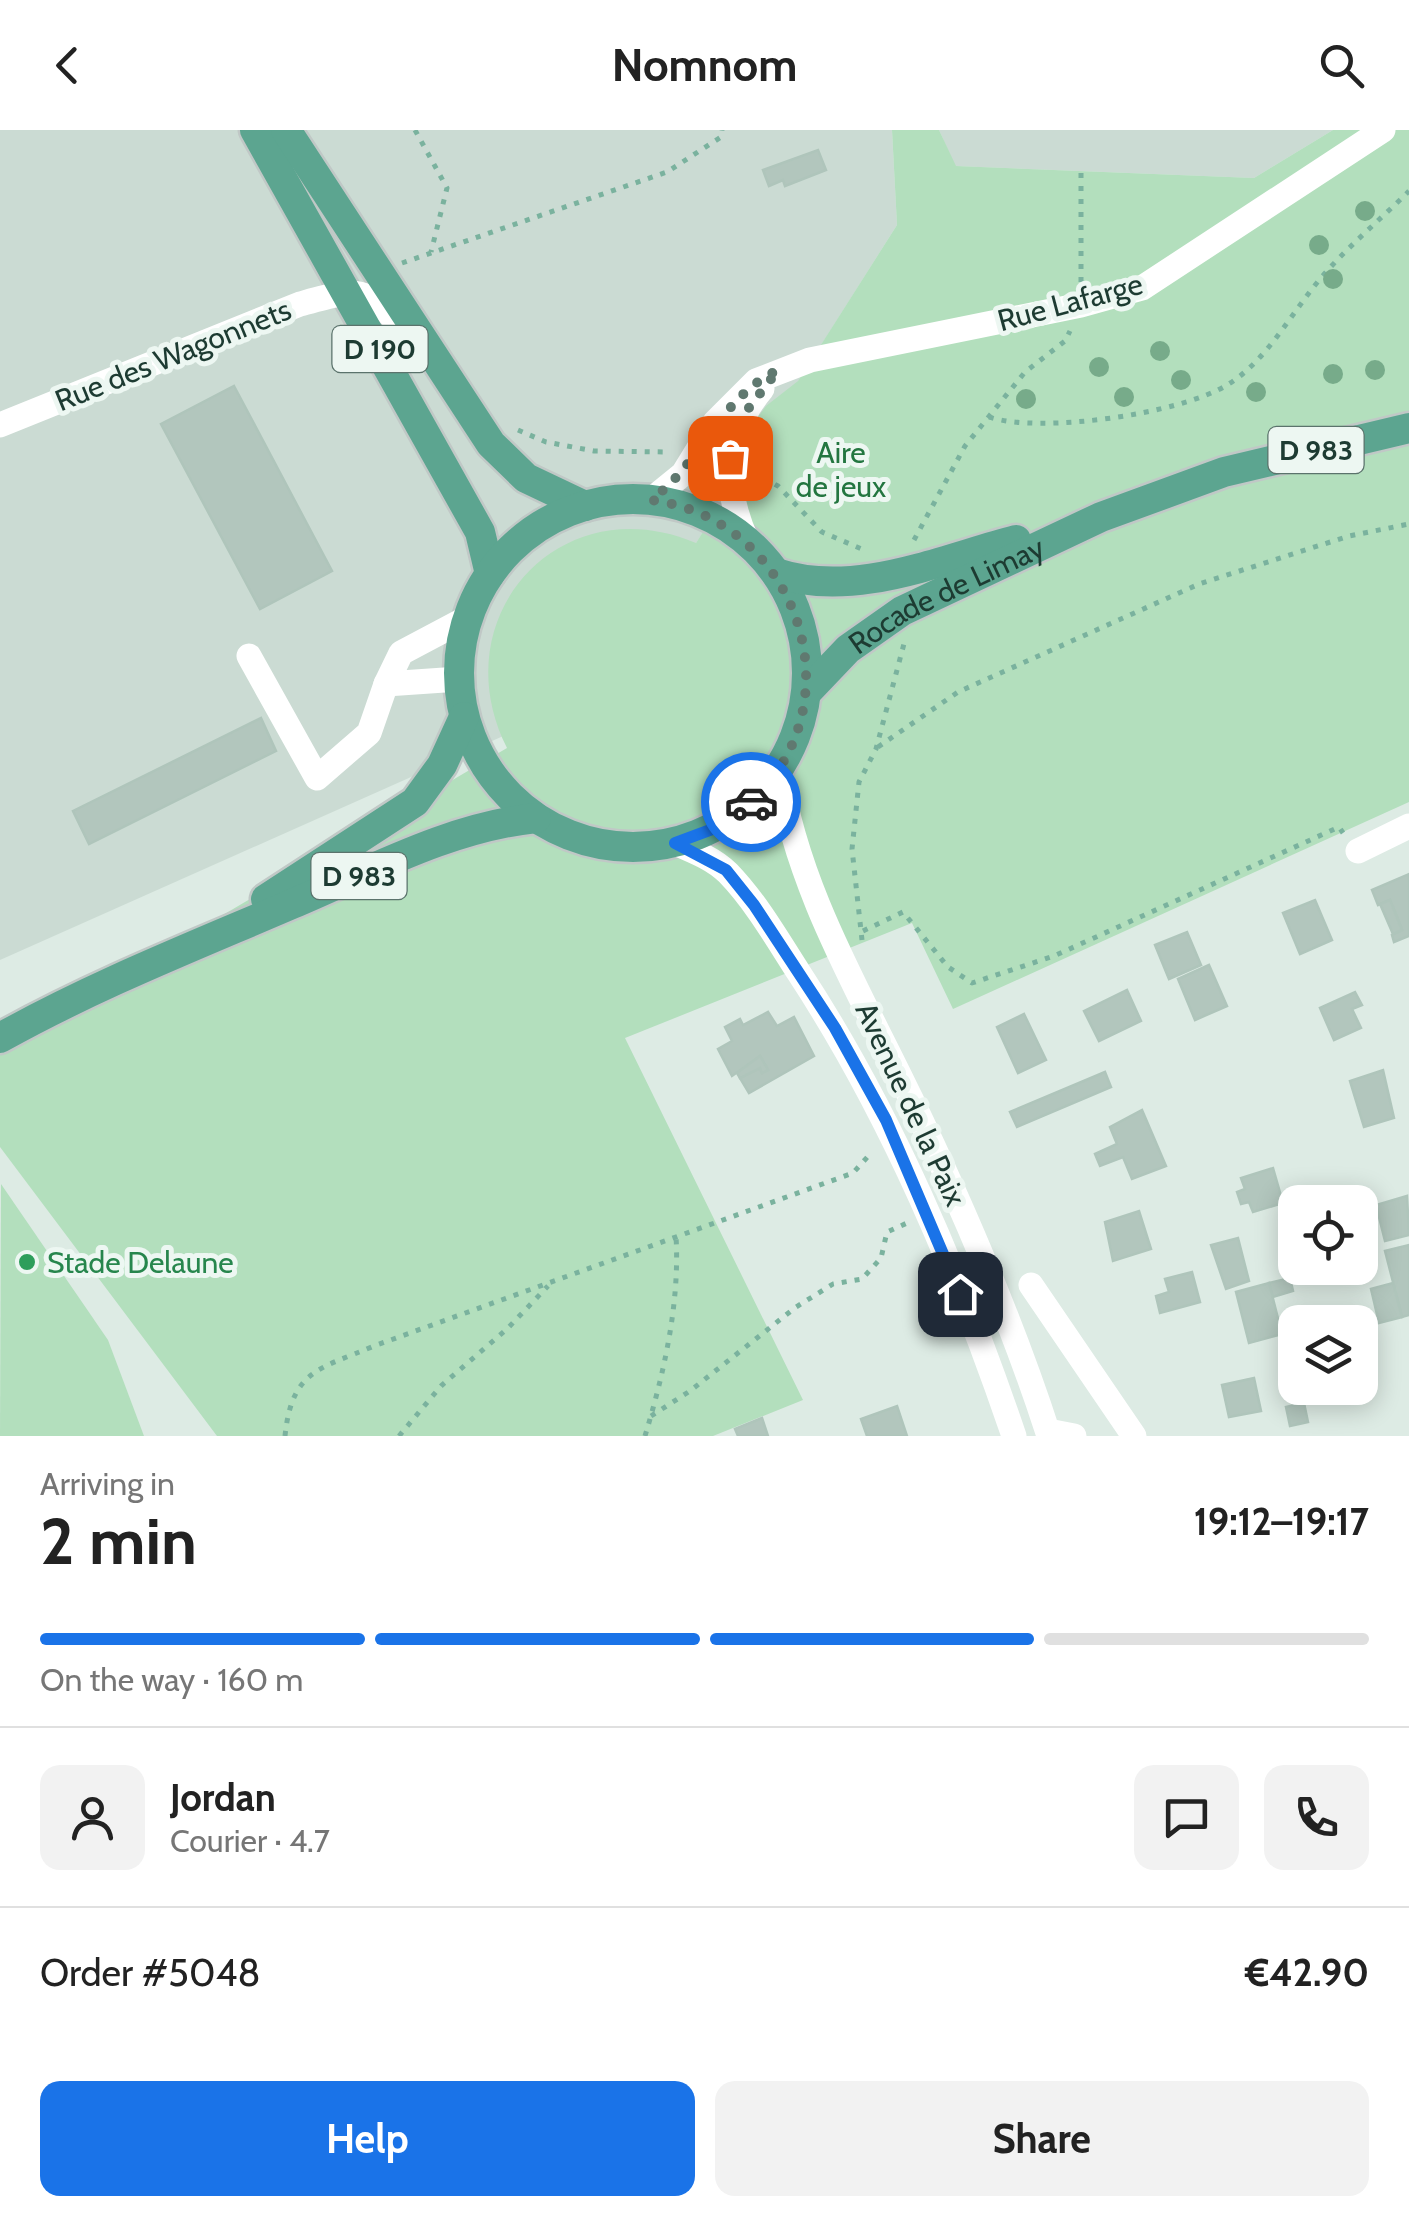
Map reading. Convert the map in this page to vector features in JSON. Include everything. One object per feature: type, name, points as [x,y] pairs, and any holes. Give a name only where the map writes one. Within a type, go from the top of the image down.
[{"type":"main road","name":"D 190","points":[[254,130],[348,291],[480,532],[490,574]]},
{"type":"main road","name":"D 190","points":[[286,130],[490,444],[514,468],[585,506]]},
{"type":"main road","name":"Rocade de Limay","points":[[776,573],[834,585],[888,574],[1101,517],[1224,472],[1409,428]]},
{"type":"main road","points":[[616,500],[651,500],[706,515],[747,542],[776,573],[802,630],[807,692],[799,728],[778,770],[734,816],[675,843],[635,848],[602,845],[571,836],[536,818],[491,774],[464,717],[459,678],[468,618],[490,574],[527,534],[585,506],[616,500]]},
{"type":"main road","name":"Rocade de Limay","points":[[807,692],[848,648],[902,611],[1101,517]]},
{"type":"main road","name":"D 983","points":[[185,946],[368,836],[415,802],[442,765],[464,717]]},
{"type":"main road","name":"D 983","points":[[0,1038],[83,992],[185,946],[465,830],[536,818]]},
{"type":"street","name":"Rue Lafarge","points":[[651,500],[697,458],[730,404],[756,380],[778,370],[1142,288],[1383,130]]},
{"type":"street","name":"D 190","points":[[348,291],[375,298],[386,308],[429,373],[458,393]]},
{"type":"street","name":"Rue des Wagonnets","points":[[0,425],[300,304],[348,291]]},
{"type":"street","points":[[747,542],[734,510],[729,465],[745,413],[778,370]]},
{"type":"street","points":[[249,656],[317,778],[370,733],[386,684],[401,654],[468,618]]},
{"type":"street","points":[[386,684],[459,678]]},
{"type":"street","name":"Avenue de la Paix","points":[[778,770],[786,817],[811,892],[1001,1303],[1048,1434]]},
{"type":"street","points":[[1358,852],[1409,826]]},
{"type":"street","name":"Avenue de la Paix","points":[[675,843],[726,870],[754,905],[835,1028],[886,1120],[976,1329],[1014,1436]]},
{"type":"street","points":[[1031,1285],[1134,1436]]},
{"type":"street","points":[[1048,1434],[1074,1436]]},
{"type":"path","points":[[416,130],[447,188],[431,252],[667,172],[721,137],[722,130]]},
{"type":"path","points":[[729,465],[763,475],[822,532],[878,554],[888,574],[921,532],[965,446],[1025,372],[1065,342],[1081,304],[1081,170]]},
{"type":"path","points":[[989,417],[1080,423],[1178,404],[1227,386],[1255,361],[1327,270],[1409,192]]},
{"type":"path","points":[[510,427],[546,442],[594,451],[662,450],[697,458]]},
{"type":"path","points":[[876,749],[958,692],[1199,584],[1349,536],[1409,524]]},
{"type":"path","points":[[861,948],[863,931],[852,850],[859,782],[876,749],[906,644],[902,611]]},
{"type":"path","points":[[863,931],[904,912],[948,967],[972,983],[1054,956],[1338,828],[1358,852]]},
{"type":"path","points":[[285,1436],[293,1397],[306,1376],[374,1346],[853,1174],[867,1162],[886,1120]]},
{"type":"path","points":[[651,1416],[690,1392],[796,1307],[832,1284],[862,1278],[882,1258],[887,1232],[902,1224],[929,1223]]},
{"type":"path","points":[[645,1436],[662,1382],[678,1264],[676,1236]]},
{"type":"path","points":[[400,1436],[441,1386],[508,1330],[549,1285]]},
{"type":"shaded area","points":[[0,130],[892,130],[897,225],[602,692],[0,960]]},
{"type":"shaded area","points":[[939,130],[1333,130],[1254,178],[955,166]]},
{"type":"green space","name":"Aire de jeux","points":[[892,130],[939,130],[956,166],[1254,178],[1333,130],[1409,130],[1409,802],[953,1009],[912,923],[625,1038],[803,1400],[713,1436],[217,1436],[0,1147],[0,1046],[507,748],[491,699],[490,653],[502,610],[526,575],[559,548],[600,532],[646,530],[696,543],[746,463],[745,435],[766,406],[798,381],[897,225]]},
{"type":"green space","name":"Stade Delaune","points":[[1,1184],[108,1340],[144,1436],[0,1436]]},
{"type":"building","points":[[818,150],[826,170],[785,186],[783,180],[769,186],[763,170]]},
{"type":"building","points":[[234,386],[332,571],[260,609],[161,424]]},
{"type":"building","points":[[261,718],[276,751],[89,844],[73,811]]},
{"type":"building","points":[[1409,874],[1409,936],[1394,942],[1392,935],[1402,930],[1390,900],[1378,905],[1372,890]]},
{"type":"building","points":[[1315,900],[1332,940],[1300,954],[1283,913]]},
{"type":"building","points":[[1390,900],[1402,930],[1393,934],[1380,904]]},
{"type":"building","points":[[1187,932],[1201,965],[1169,979],[1155,945]]},
{"type":"building","points":[[1209,965],[1227,1006],[1195,1020],[1178,979]]},
{"type":"building","points":[[1127,990],[1141,1021],[1099,1041],[1084,1011]]},
{"type":"building","points":[[1355,992],[1362,1005],[1352,1009],[1361,1028],[1334,1040],[1320,1008]]},
{"type":"building","points":[[768,1012],[777,1026],[794,1017],[814,1056],[749,1093],[740,1078],[760,1068],[762,1073],[768,1070],[760,1056],[732,1076],[718,1049],[732,1041],[725,1027],[740,1019],[743,1025]]},
{"type":"building","points":[[1024,1014],[1046,1060],[1018,1073],[997,1027]]},
{"type":"building","points":[[760,1056],[768,1070],[762,1073],[760,1068],[740,1078],[737,1073]]},
{"type":"building","points":[[1383,1070],[1394,1118],[1364,1127],[1350,1081]]},
{"type":"building","points":[[1105,1072],[1111,1087],[1017,1127],[1010,1112]]},
{"type":"building","points":[[1142,1110],[1166,1166],[1132,1179],[1123,1157],[1100,1166],[1095,1154],[1117,1144],[1110,1127]]},
{"type":"building","points":[[1273,1168],[1278,1204],[1253,1212],[1249,1202],[1241,1204],[1237,1192],[1245,1189],[1241,1178]]},
{"type":"building","points":[[1407,1196],[1409,1235],[1385,1241],[1378,1204]]},
{"type":"building","points":[[1139,1211],[1151,1249],[1113,1261],[1105,1222]]},
{"type":"building","points":[[1238,1238],[1249,1281],[1226,1289],[1211,1245]]},
{"type":"building","points":[[1409,1245],[1409,1315],[1402,1317],[1385,1251]]},
{"type":"building","points":[[1192,1272],[1200,1302],[1160,1313],[1156,1296],[1169,1292],[1165,1279]]},
{"type":"building","points":[[1269,1283],[1292,1285],[1293,1291],[1273,1297]]},
{"type":"building","points":[[1269,1283],[1278,1335],[1249,1343],[1236,1292]]},
{"type":"building","points":[[1393,1283],[1402,1317],[1379,1323],[1378,1305],[1371,1289]]},
{"type":"building","points":[[1254,1378],[1261,1411],[1229,1417],[1222,1385]]},
{"type":"building","points":[[1304,1405],[1308,1422],[1290,1426],[1286,1407]]},
{"type":"building","points":[[897,1406],[907,1436],[867,1436],[861,1419]]},
{"type":"building","points":[[762,1418],[768,1436],[738,1436],[735,1429]]},
{"type":"way so far","points":[[730,458],[745,413],[778,370],[756,380],[730,404],[697,458],[651,500],[698,512],[740,536],[759,553],[784,586],[802,630],[807,692],[796,737],[784,762],[751,802]]},
{"type":"place","name":"Stade Delaune","points":[[27,1262]]},
{"type":"route","points":[[751,802],[726,822],[675,843],[726,870],[754,905],[835,1028],[886,1120],[960,1294]]}]
